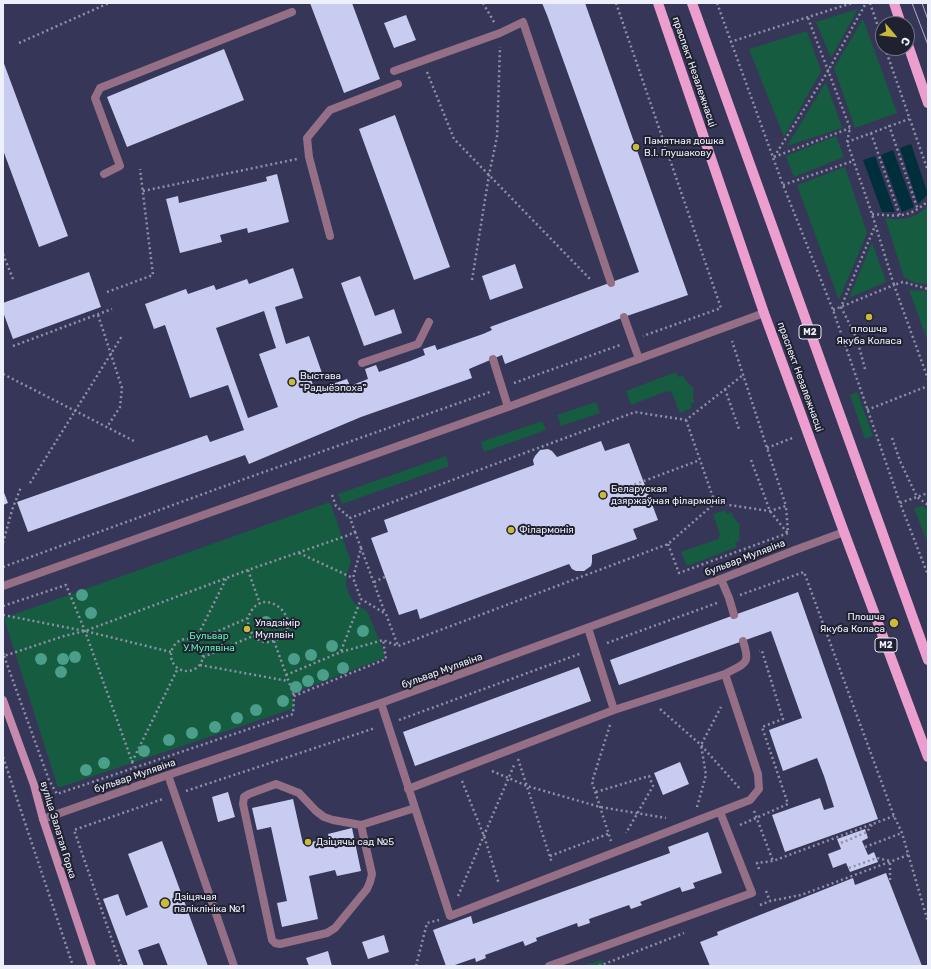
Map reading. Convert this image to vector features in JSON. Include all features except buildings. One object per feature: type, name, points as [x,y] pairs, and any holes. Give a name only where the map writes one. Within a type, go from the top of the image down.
[{"type":"main road","name":"праспект Незалежнасці","points":[[658,3],[764,313],[928,757]]},
{"type":"main road","name":"праспект Незалежнасці","points":[[692,3],[928,660]]},
{"type":"main road","points":[[894,3],[898,16]]},
{"type":"main road","points":[[912,56],[928,103]]},
{"type":"street","points":[[104,174],[120,166],[95,98],[100,88],[292,12]]},
{"type":"street","points":[[394,71],[500,33],[523,22],[611,283]]},
{"type":"street","points":[[330,236],[309,157],[307,138],[330,110],[398,84]]},
{"type":"street","points":[[3,586],[508,407],[764,313]]},
{"type":"street","points":[[624,317],[639,359]]},
{"type":"street","points":[[362,363],[418,344],[429,322]]},
{"type":"street","points":[[493,358],[508,407]]},
{"type":"street","name":"бульвар Мулявіна","points":[[43,819],[381,703],[721,579],[844,532]]},
{"type":"street","points":[[721,579],[730,598],[734,615]]},
{"type":"street","points":[[588,628],[614,710]]},
{"type":"street","points":[[408,789],[614,710],[725,674],[744,664],[747,659],[747,653],[743,641]]},
{"type":"street","points":[[381,703],[450,916],[750,800],[759,789],[758,774],[725,674]]},
{"type":"street","name":"вуліца Залатая Горка","points":[[3,700],[34,785],[43,819],[92,966]]},
{"type":"street","points":[[168,775],[234,966]]},
{"type":"street","points":[[361,825],[372,874],[367,889],[335,928],[327,933],[280,944],[275,943],[272,940],[243,804],[244,797],[248,794],[276,784],[299,793],[316,812],[324,817],[361,825],[415,808]]},
{"type":"street","points":[[549,966],[752,893],[720,812]]},
{"type":"path","points":[[19,43],[109,3]]},
{"type":"path","points":[[472,280],[489,175],[497,137],[500,33],[483,3]]},
{"type":"path","points":[[3,567],[268,470],[501,388],[721,308],[616,3]]},
{"type":"path","points":[[717,3],[783,185],[832,310],[900,503],[928,575]]},
{"type":"path","points":[[730,42],[852,3]]},
{"type":"path","points":[[774,157],[828,72],[866,3]]},
{"type":"path","points":[[870,3],[875,18]]},
{"type":"path","points":[[808,18],[850,128],[847,142],[872,214],[894,285],[928,378]]},
{"type":"path","points":[[888,56],[928,171]]},
{"type":"path","points":[[422,61],[454,139],[590,279]]},
{"type":"path","points":[[847,142],[889,125],[909,119]]},
{"type":"path","points":[[889,125],[918,210]]},
{"type":"path","points":[[774,157],[850,128]]},
{"type":"path","points":[[871,133],[900,216]]},
{"type":"path","points":[[143,191],[309,157]]},
{"type":"path","points":[[783,185],[853,161]]},
{"type":"path","points":[[107,292],[153,275],[140,169]]},
{"type":"path","points":[[872,214],[900,216],[918,210],[928,201]]},
{"type":"path","points":[[865,369],[857,339],[841,307],[875,226]]},
{"type":"path","points":[[3,254],[13,279]]},
{"type":"path","points":[[832,310],[902,282],[928,289]]},
{"type":"path","points":[[13,346],[112,310]]},
{"type":"path","points":[[98,315],[122,388],[120,407],[107,427]]},
{"type":"path","points":[[30,483],[122,336]]},
{"type":"path","points":[[732,341],[786,506],[788,534]]},
{"type":"path","points":[[3,374],[134,441]]},
{"type":"path","points":[[350,518],[635,412],[686,420],[743,375]]},
{"type":"path","points":[[867,410],[928,386]]},
{"type":"path","points":[[725,389],[739,429]]},
{"type":"path","points":[[686,420],[715,504]]},
{"type":"path","points":[[767,448],[808,432]]},
{"type":"path","points":[[892,438],[900,461],[917,497],[928,505]]},
{"type":"path","points":[[625,488],[700,460]]},
{"type":"path","points":[[751,460],[770,512],[788,534]]},
{"type":"path","points":[[3,543],[12,510],[21,486]]},
{"type":"path","points":[[900,503],[928,493]]},
{"type":"path","points":[[332,495],[336,506],[350,518],[398,646]]},
{"type":"path","points":[[286,675],[341,652],[383,640],[398,646],[668,544],[715,504],[770,512],[786,506]]},
{"type":"path","points":[[274,641],[294,696],[293,714],[57,794],[49,780],[4,655],[64,636],[85,632],[226,578],[355,532]]},
{"type":"path","points":[[668,544],[679,573],[788,534]]},
{"type":"path","points":[[361,548],[353,578],[361,599],[386,614]]},
{"type":"path","points":[[299,552],[353,578]]},
{"type":"path","points":[[248,570],[260,604]]},
{"type":"path","points":[[121,966],[74,830],[387,724],[804,572],[894,816],[902,833],[928,922]]},
{"type":"path","points":[[374,582],[385,577]]},
{"type":"path","points":[[195,641],[226,578]]},
{"type":"path","points":[[3,606],[66,585],[85,632],[134,767]]},
{"type":"path","points":[[341,652],[361,599]]},
{"type":"path","points":[[266,602],[278,605],[283,609],[286,615],[287,627],[284,633],[274,641],[263,642],[253,636],[248,625],[250,612],[254,607],[260,604],[266,602]]},
{"type":"path","points":[[3,615],[171,652]]},
{"type":"path","points":[[195,641],[248,618]]},
{"type":"path","points":[[203,657],[253,636]]},
{"type":"path","points":[[185,639],[195,641],[202,648],[203,657],[200,665],[187,671],[178,668],[172,662],[171,652],[176,643],[185,639]]},
{"type":"path","points":[[294,696],[386,659],[383,640]]},
{"type":"path","points":[[200,665],[288,681]]},
{"type":"path","points":[[132,762],[178,668]]},
{"type":"path","points":[[693,823],[706,775],[701,745],[730,690]]},
{"type":"path","points":[[648,698],[701,745],[750,800],[773,861]]},
{"type":"path","points":[[614,710],[592,782],[615,853]]},
{"type":"path","points":[[3,757],[73,966]]},
{"type":"path","points":[[416,966],[427,923],[450,916],[517,757],[556,875]]},
{"type":"path","points":[[473,764],[509,777],[527,786],[600,807],[669,819]]},
{"type":"path","points":[[457,770],[484,836],[503,896]]},
{"type":"path","points":[[596,792],[649,776],[653,786],[615,853]]},
{"type":"path","points":[[759,871],[757,864],[773,861],[894,816]]},
{"type":"path","points":[[841,843],[867,832],[873,823]]},
{"type":"path","points":[[865,847],[902,833]]},
{"type":"path","points":[[550,856],[608,834]]},
{"type":"path","points":[[755,907],[770,901],[801,895],[908,855]]},
{"type":"path","points":[[849,868],[877,858],[890,861]]},
{"type":"path","points":[[890,861],[890,882]]},
{"type":"path","points":[[765,886],[770,901]]},
{"type":"path","points":[[599,966],[688,932]]},
{"type":"green space","points":[[858,9],[831,58],[816,22]]},
{"type":"green space","points":[[863,19],[875,56],[876,56],[897,113],[855,128],[834,68]]},
{"type":"green space","points":[[807,31],[821,71],[784,137],[749,49]]},
{"type":"green space","points":[[826,82],[842,128],[787,146]]},
{"type":"green space","points":[[836,136],[844,157],[794,177],[786,156]]},
{"type":"green space","points":[[845,167],[867,233],[839,300],[797,185]]},
{"type":"green space","points":[[928,206],[928,284],[915,283],[904,277],[885,218],[908,218],[918,214]]},
{"type":"green space","points":[[872,242],[886,282],[849,298]]},
{"type":"green space","points":[[909,290],[928,291],[928,342]]},
{"type":"green space","points":[[676,372],[678,377],[683,375],[685,380],[693,388],[693,398],[695,402],[690,404],[692,408],[680,413],[672,393],[667,391],[631,405],[626,391]]},
{"type":"green space","points":[[857,392],[873,436],[865,439],[850,395]]},
{"type":"green space","points":[[596,402],[600,413],[561,426],[557,415]]},
{"type":"green space","points":[[542,421],[546,430],[484,452],[481,442]]},
{"type":"green space","points":[[446,456],[449,466],[342,504],[338,494]]},
{"type":"green space","name":"Бульвар У.Мулявіна","points":[[330,502],[351,562],[347,573],[346,584],[349,594],[354,603],[367,611],[386,657],[291,694],[295,708],[58,788],[4,618]]},
{"type":"green space","points":[[922,506],[928,510],[928,544],[914,508]]},
{"type":"green space","points":[[725,510],[727,514],[732,512],[733,517],[740,525],[740,540],[735,542],[737,547],[687,566],[681,552],[718,539],[720,534],[713,514]]},
{"type":"green space","points":[[602,960],[604,966],[581,966]]},
{"type":"water","points":[[911,144],[928,194],[918,204],[900,148]]},
{"type":"water","points":[[893,150],[914,207],[902,212],[881,155]]},
{"type":"water","points":[[875,156],[895,212],[882,212],[863,160]]},
{"type":"tram line","points":[[912,3],[928,45]]},
{"type":"tram line","points":[[922,3],[928,20]]},
{"type":"place","name":"Памятная дошка В.І. Глушакову","points":[[636,147]]},
{"type":"place","name":"плошча Якуба Коласа","points":[[869,317]]},
{"type":"place","name":"Выстава \"Радыёэпоха\"","points":[[292,382]]},
{"type":"place","name":"Беларуская дзяржаўная філармонія","points":[[603,495]]},
{"type":"place","name":"Філармонія","points":[[511,530]]},
{"type":"place","name":"Плошча Якуба Коласа","points":[[894,623]]},
{"type":"place","name":"Уладзімір Мулявін","points":[[247,629]]},
{"type":"place","name":"Дзіцячы сад №5","points":[[308,842]]},
{"type":"place","name":"Дзіцячая паліклініка №1","points":[[165,903]]}]
